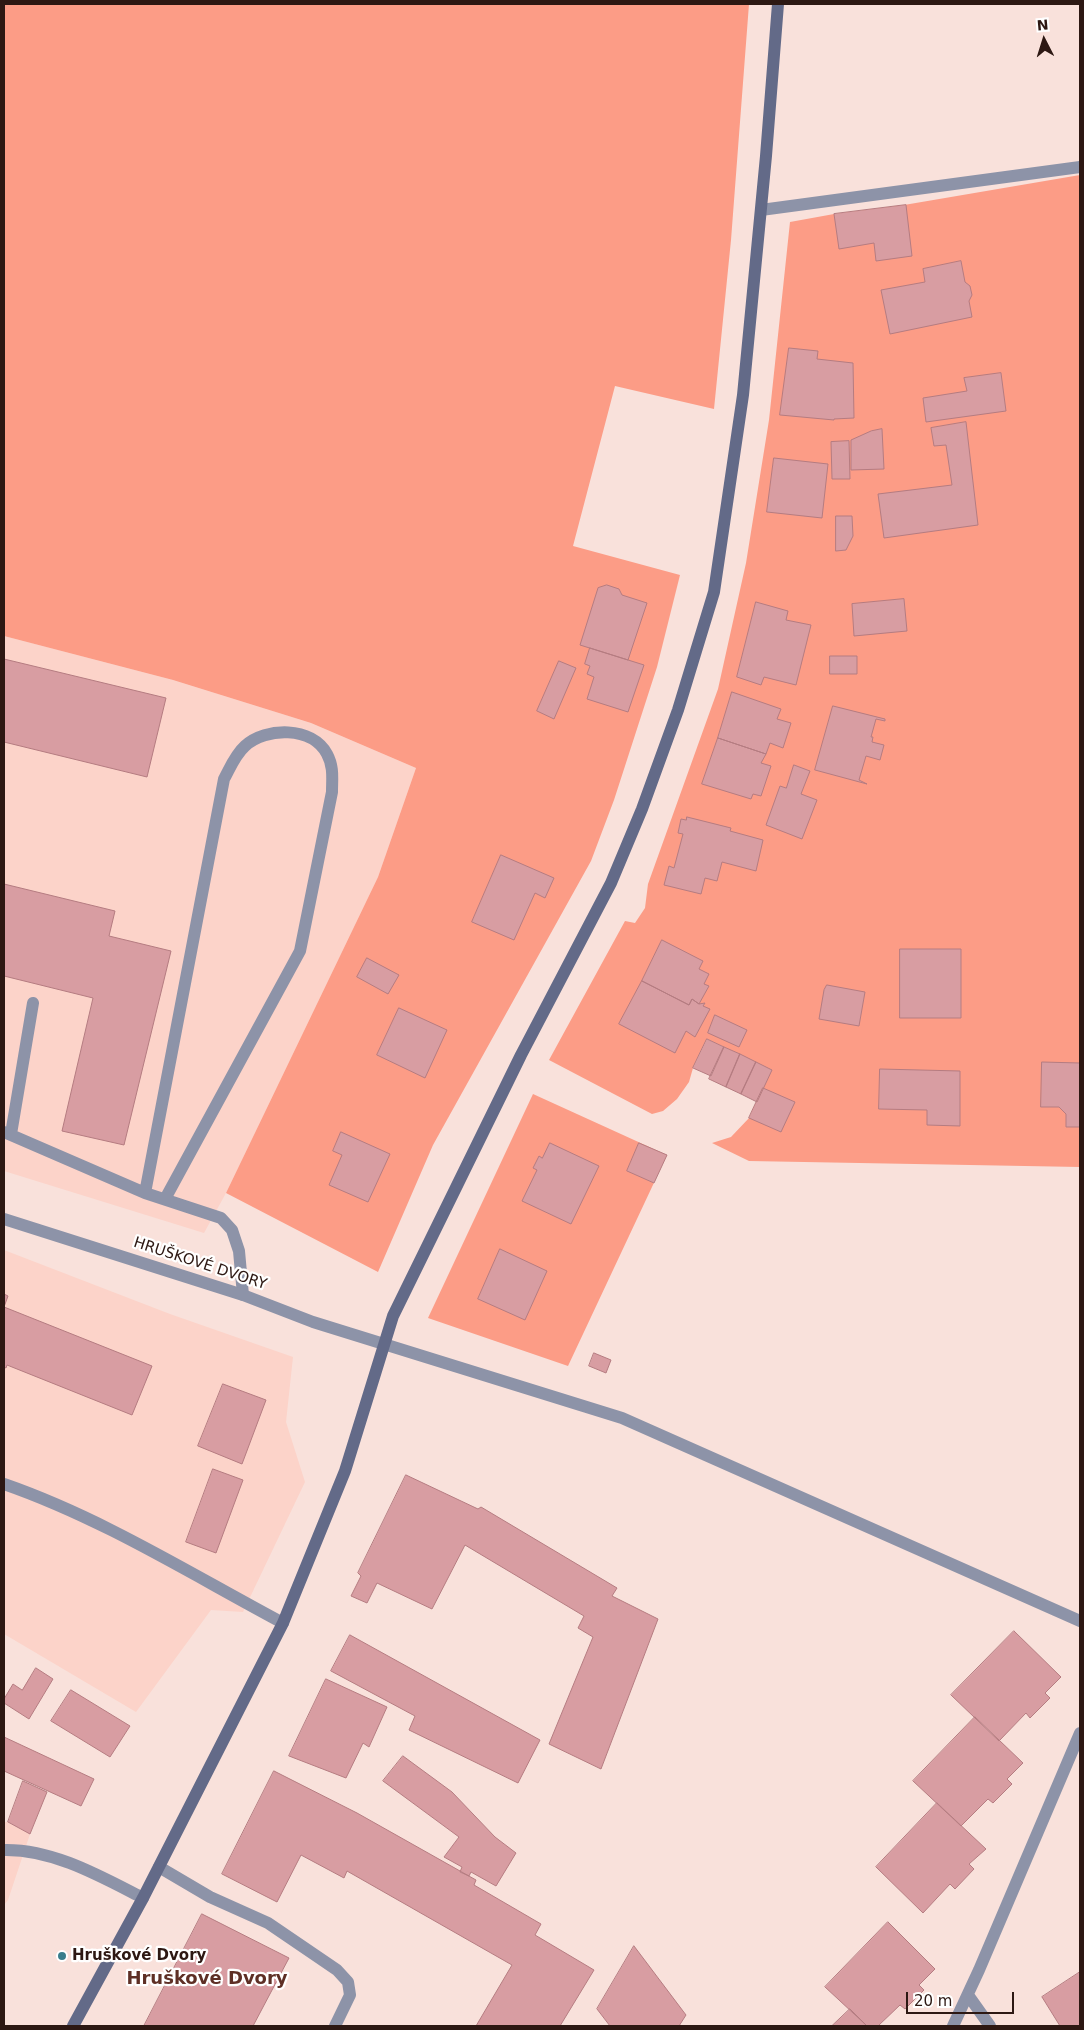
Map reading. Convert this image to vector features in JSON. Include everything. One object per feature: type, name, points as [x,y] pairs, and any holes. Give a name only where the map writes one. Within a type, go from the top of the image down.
[{"type":"street","points":[[73,2026],[143,1898],[283,1623],[345,1472],[393,1316],[491,1116],[611,883],[642,809],[678,710],[714,592],[743,395],[778,4]]},
{"type":"street","points":[[761,210],[1080,167]]},
{"type":"street","points":[[145,1193],[224,779],[245,745],[263,735],[279,731],[295,732],[313,740],[326,752],[333,768],[332,792],[300,951],[165,1199]]},
{"type":"street","points":[[33,1003],[8,1133],[145,1193],[221,1218],[232,1230],[239,1251],[243,1294]]},
{"type":"street","name":"HRUŠKOVÉ DVORY","points":[[4,1219],[243,1294],[313,1322],[622,1418],[1080,1621]]},
{"type":"street","points":[[4,1484],[41,1497],[125,1537],[283,1623]]},
{"type":"street","points":[[953,2026],[1080,1733]]},
{"type":"street","points":[[4,1850],[25,1852],[84,1868],[143,1898]]},
{"type":"street","points":[[159,1867],[210,1896],[268,1923],[337,1970],[348,1982],[350,1995],[335,2026]]},
{"type":"street","points":[[968,1995],[990,2026]]},
{"type":"shaded area","points":[[4,4],[749,4],[731,240],[714,409],[615,386],[573,546],[680,575],[657,667],[614,800],[591,861],[433,1145],[378,1272],[226,1193],[378,877],[416,768],[311,723],[173,680],[4,636]]},
{"type":"shaded area","points":[[1080,175],[1080,1167],[749,1161],[712,1143],[731,1137],[749,1118],[771,1070],[707,1039],[693,1068],[689,1082],[677,1099],[663,1111],[652,1114],[549,1060],[625,921],[635,923],[645,908],[648,884],[718,689],[746,563],[769,420],[790,222]]},
{"type":"shaded area","points":[[4,636],[173,680],[311,723],[416,768],[378,877],[226,1193],[204,1233],[4,1171]]},
{"type":"shaded area","points":[[533,1094],[667,1155],[568,1366],[428,1318]]},
{"type":"shaded area","points":[[4,1250],[170,1314],[293,1357],[286,1422],[305,1482],[243,1612],[211,1610],[136,1712],[4,1634]]},
{"type":"shaded area","points":[[4,1822],[8,1822],[30,1834],[8,1900],[4,1905]]},
{"type":"building","points":[[906,205],[912,256],[876,261],[874,243],[839,249],[834,214]]},
{"type":"building","points":[[961,261],[965,282],[970,286],[972,295],[969,301],[972,317],[890,334],[881,290],[925,282],[923,269]]},
{"type":"building","points":[[789,348],[818,351],[817,359],[853,363],[854,418],[834,420],[780,415]]},
{"type":"building","points":[[1001,373],[1006,411],[926,422],[923,398],[967,391],[964,378]]},
{"type":"building","points":[[966,422],[978,525],[884,538],[878,494],[952,485],[946,445],[934,446],[931,428]]},
{"type":"building","points":[[882,429],[884,469],[851,470],[851,440],[871,431]]},
{"type":"building","points":[[849,441],[850,479],[832,479],[831,442]]},
{"type":"building","points":[[774,458],[828,464],[822,518],[767,512]]},
{"type":"building","points":[[836,516],[852,516],[853,536],[846,550],[836,551]]},
{"type":"building","points":[[607,585],[619,589],[622,595],[647,603],[628,660],[580,645],[598,588]]},
{"type":"building","points":[[904,599],[907,631],[854,636],[852,604]]},
{"type":"building","points":[[756,602],[788,611],[786,620],[811,625],[796,685],[764,677],[761,685],[737,677]]},
{"type":"building","points":[[590,648],[644,665],[628,712],[587,699],[594,677],[587,674],[590,666],[585,664]]},
{"type":"building","points":[[830,656],[857,656],[857,674],[830,674]]},
{"type":"building","points":[[4,659],[166,698],[147,777],[4,742]]},
{"type":"building","points":[[559,661],[576,668],[554,719],[537,711]]},
{"type":"building","points":[[732,692],[781,709],[777,719],[791,723],[783,748],[770,743],[766,754],[718,738]]},
{"type":"building","points":[[833,706],[885,719],[885,721],[876,719],[871,737],[873,737],[872,742],[884,745],[880,760],[866,756],[859,780],[867,784],[815,770]]},
{"type":"building","points":[[718,738],[766,754],[761,763],[771,766],[761,796],[753,794],[751,799],[702,784]]},
{"type":"building","points":[[794,765],[810,771],[801,794],[817,800],[802,839],[766,825],[780,786],[786,788]]},
{"type":"building","points":[[687,817],[731,828],[730,831],[763,840],[756,871],[722,862],[717,881],[705,878],[701,894],[664,885],[669,866],[674,868],[683,834],[678,833],[681,819],[686,820]]},
{"type":"building","points":[[501,855],[554,878],[545,898],[535,893],[514,940],[472,922]]},
{"type":"building","points":[[4,884],[115,911],[109,936],[171,951],[124,1145],[62,1131],[93,998],[4,976]]},
{"type":"building","points":[[662,940],[703,961],[699,969],[709,974],[704,984],[709,986],[699,1004],[692,999],[689,1005],[642,981]]},
{"type":"building","points":[[900,949],[961,949],[961,1018],[900,1018]]},
{"type":"building","points":[[367,958],[399,975],[388,994],[357,977]]},
{"type":"building","points":[[642,981],[689,1005],[692,999],[699,1004],[705,1003],[703,1006],[710,1009],[695,1037],[686,1031],[675,1053],[619,1024]]},
{"type":"building","points":[[827,985],[865,992],[859,1026],[819,1019],[824,990]]},
{"type":"building","points":[[399,1008],[447,1030],[425,1078],[377,1055]]},
{"type":"building","points":[[715,1015],[747,1030],[739,1047],[708,1033]]},
{"type":"building","points":[[707,1039],[724,1047],[711,1076],[693,1068]]},
{"type":"building","points":[[724,1047],[740,1054],[726,1087],[709,1079]]},
{"type":"building","points":[[740,1054],[756,1062],[741,1094],[726,1087]]},
{"type":"building","points":[[756,1062],[772,1070],[757,1102],[741,1094]]},
{"type":"building","points":[[1042,1062],[1080,1063],[1080,1127],[1066,1127],[1066,1114],[1059,1107],[1041,1107]]},
{"type":"building","points":[[880,1069],[960,1071],[960,1126],[927,1125],[927,1110],[879,1109]]},
{"type":"building","points":[[763,1088],[795,1102],[781,1132],[749,1118]]},
{"type":"building","points":[[341,1132],[390,1154],[368,1202],[329,1185],[342,1155],[333,1151]]},
{"type":"building","points":[[550,1143],[599,1166],[571,1224],[522,1201],[537,1170],[533,1168],[539,1156],[542,1158]]},
{"type":"building","points":[[639,1143],[667,1155],[654,1183],[627,1171]]},
{"type":"building","points":[[500,1249],[547,1271],[525,1320],[478,1299]]},
{"type":"building","points":[[4,1294],[8,1296],[4,1307]]},
{"type":"building","points":[[4,1307],[152,1366],[132,1415],[7,1365],[6,1368],[4,1367]]},
{"type":"building","points":[[594,1353],[611,1360],[606,1373],[589,1366]]},
{"type":"building","points":[[223,1384],[266,1400],[242,1464],[198,1446]]},
{"type":"building","points":[[213,1469],[243,1480],[216,1553],[186,1542]]},
{"type":"building","points":[[406,1475],[478,1509],[481,1507],[617,1588],[612,1596],[658,1619],[601,1769],[549,1744],[593,1637],[578,1628],[584,1616],[465,1545],[432,1609],[377,1583],[367,1603],[351,1596],[361,1576],[358,1573]]},
{"type":"building","points":[[1014,1631],[1061,1677],[1045,1693],[1050,1698],[1030,1718],[1026,1713],[999,1741],[951,1695]]},
{"type":"building","points":[[350,1635],[540,1740],[518,1783],[409,1730],[415,1716],[331,1671]]},
{"type":"building","points":[[36,1668],[53,1679],[29,1719],[4,1703],[4,1699],[13,1684],[22,1690]]},
{"type":"building","points":[[326,1679],[387,1707],[369,1747],[363,1743],[346,1778],[289,1756]]},
{"type":"building","points":[[71,1690],[130,1726],[110,1757],[51,1721]]},
{"type":"building","points":[[975,1717],[1023,1763],[1007,1779],[1012,1784],[993,1803],[988,1799],[961,1826],[913,1781]]},
{"type":"building","points":[[4,1737],[94,1779],[81,1806],[4,1771]]},
{"type":"building","points":[[403,1756],[452,1792],[495,1837],[516,1853],[496,1886],[471,1872],[469,1876],[460,1872],[462,1867],[444,1857],[459,1837],[383,1781]]},
{"type":"building","points":[[274,1771],[357,1813],[476,1880],[474,1885],[541,1924],[535,1935],[594,1970],[560,2026],[476,2026],[512,1965],[347,1871],[344,1878],[301,1855],[277,1902],[222,1874]]},
{"type":"building","points":[[23,1781],[47,1792],[30,1834],[8,1822]]},
{"type":"building","points":[[937,1803],[986,1849],[969,1864],[974,1869],[955,1889],[950,1884],[923,1913],[876,1867]]},
{"type":"building","points":[[202,1914],[289,1958],[253,2026],[144,2026]]},
{"type":"building","points":[[888,1922],[935,1969],[919,1985],[924,1990],[905,2009],[900,2005],[878,2026],[867,2026],[825,1987]]},
{"type":"building","points":[[634,1946],[686,2015],[679,2026],[610,2026],[597,2009]]},
{"type":"building","points":[[1080,1972],[1080,2026],[1060,2026],[1042,1997]]},
{"type":"building","points":[[850,2009],[867,2026],[832,2026]]},
{"type":"place","name":"Hruškové Dvory","points":[[62,1956]]},
{"type":"district","name":"Hruškové Dvory","points":[[207,1979]]}]
